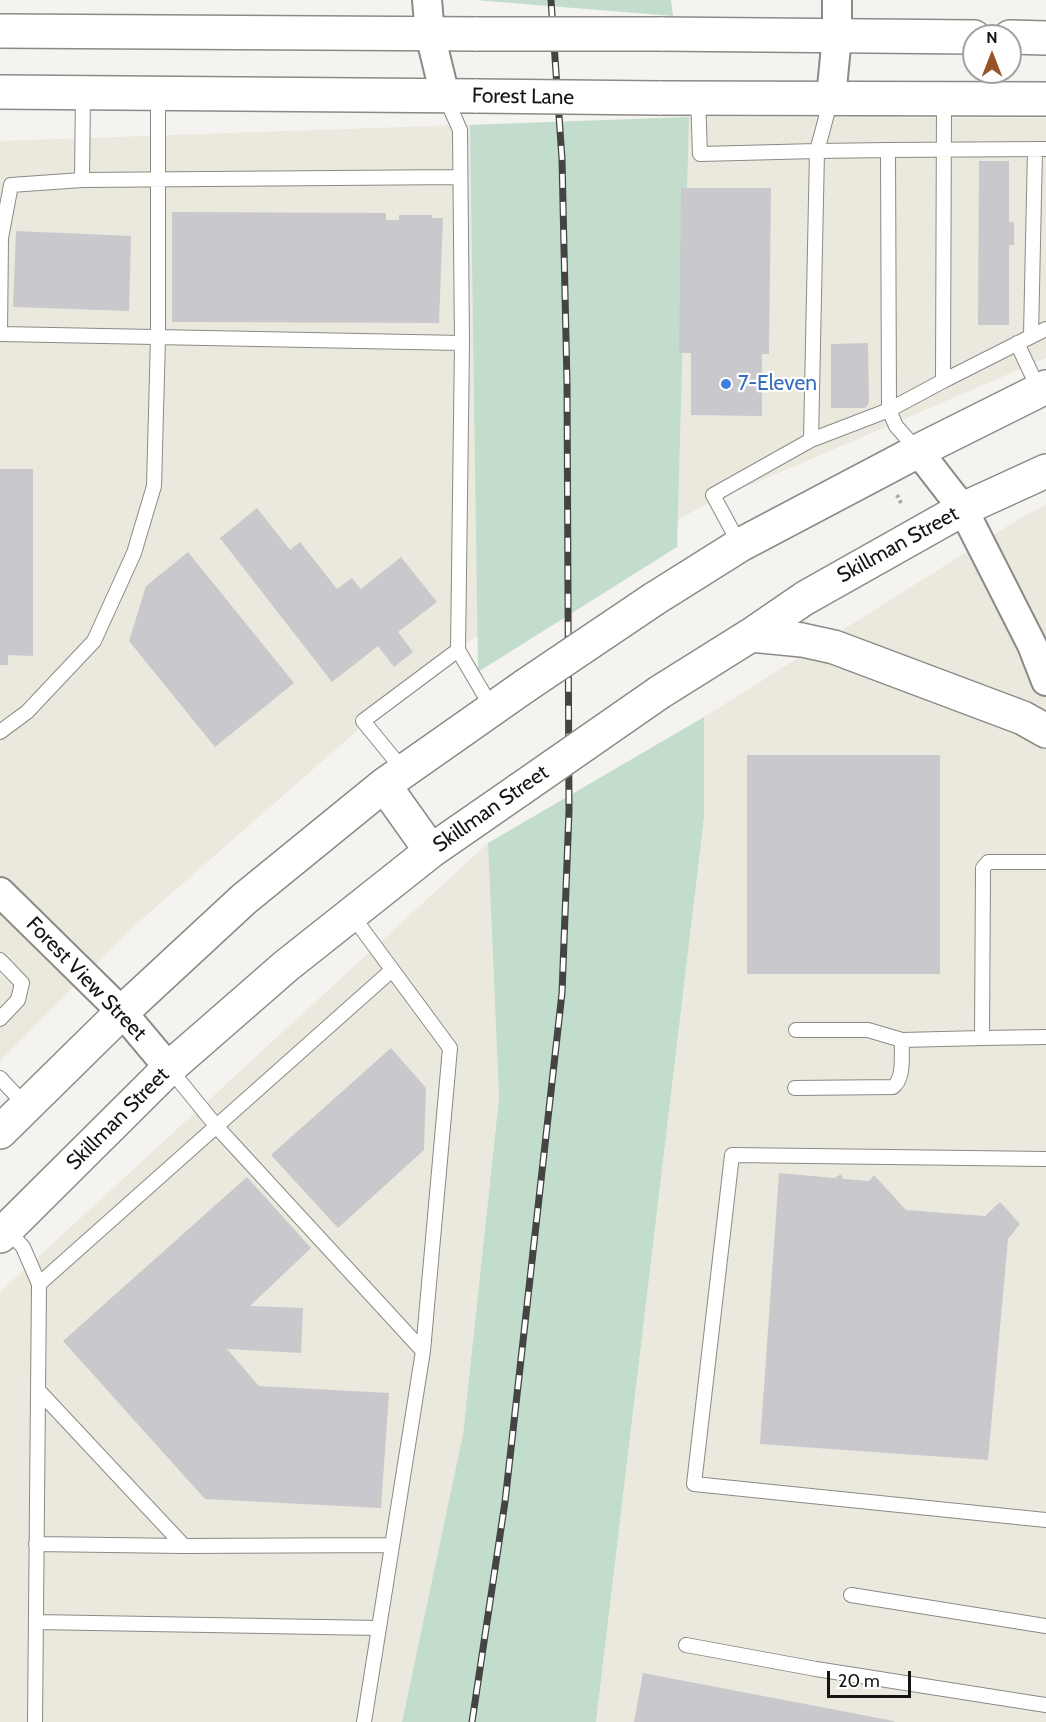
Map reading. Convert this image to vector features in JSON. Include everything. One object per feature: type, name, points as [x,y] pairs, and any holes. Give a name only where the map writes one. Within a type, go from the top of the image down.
[{"type":"main road","points":[[0,31],[962,37]]},
{"type":"main road","points":[[1022,38],[1046,38]]},
{"type":"main road","name":"Forest Lane","points":[[0,92],[1046,99]]},
{"type":"main road","points":[[0,1132],[122,1012],[244,899],[394,778],[492,708],[654,599],[740,545],[918,451],[1043,389]]},
{"type":"main road","name":"Skillman Street","points":[[3,1232],[169,1068],[286,966],[431,850],[660,692],[805,598],[963,509],[1046,471]]},
{"type":"main road","points":[[751,635],[802,640],[834,647],[1023,718],[1046,731]]},
{"type":"main road","points":[[394,778],[431,850]]},
{"type":"street","points":[[427,0],[430,34],[461,96]]},
{"type":"street","points":[[831,98],[837,36],[837,0]]},
{"type":"street","points":[[918,451],[963,509],[1039,642],[1046,681]]},
{"type":"street","name":"Forest View Street","points":[[0,892],[122,1012],[169,1068]]},
{"type":"lane","points":[[82,180],[83,93]]},
{"type":"lane","points":[[0,732],[27,712],[94,641],[134,553],[154,486],[158,338],[158,94]]},
{"type":"lane","points":[[461,96],[462,343],[458,650],[492,708]]},
{"type":"lane","points":[[698,98],[700,154],[944,148],[1040,149],[1031,335]]},
{"type":"lane","points":[[811,440],[817,151],[831,98]]},
{"type":"lane","points":[[943,381],[944,100]]},
{"type":"lane","points":[[888,150],[889,410],[896,426],[918,451]]},
{"type":"lane","points":[[460,177],[82,180],[11,185],[1,238],[1,334],[462,343]]},
{"type":"lane","points":[[740,545],[713,495],[811,440],[889,410],[1046,329]]},
{"type":"lane","points":[[1017,343],[1043,389]]},
{"type":"lane","points":[[394,778],[363,721],[458,650]]},
{"type":"lane","points":[[982,1038],[983,868],[988,862],[1046,862]]},
{"type":"lane","points":[[351,914],[450,1048],[423,1351],[364,1722]]},
{"type":"lane","points":[[0,960],[21,983],[18,1000],[0,1019]]},
{"type":"lane","points":[[39,1284],[392,969]]},
{"type":"lane","points":[[796,1030],[868,1030],[902,1040],[1046,1037]]},
{"type":"lane","points":[[795,1088],[893,1087],[898,1083],[900,1076],[902,1040]]},
{"type":"lane","points":[[169,1068],[217,1127],[423,1351]]},
{"type":"lane","points":[[0,1078],[26,1106]]},
{"type":"lane","points":[[1046,1159],[732,1155],[694,1484],[1046,1520]]},
{"type":"lane","points":[[3,1232],[23,1247],[39,1284],[34,1722]]},
{"type":"lane","points":[[38,1390],[184,1545]]},
{"type":"lane","points":[[36,1544],[392,1545]]},
{"type":"lane","points":[[851,1595],[1046,1626]]},
{"type":"lane","points":[[36,1622],[379,1628]]},
{"type":"lane","points":[[686,1645],[816,1669],[1046,1705]]},
{"type":"shaded area","points":[[689,117],[1046,118],[1046,358],[704,505],[440,658],[132,928],[0,1061],[0,141]]},
{"type":"shaded area","points":[[1046,505],[1046,1722],[596,1722],[704,818],[704,717],[1027,514]]},
{"type":"shaded area","points":[[488,843],[499,1098],[463,1434],[402,1722],[0,1722],[0,1292]]},
{"type":"green space","points":[[475,0],[671,0],[673,16]]},
{"type":"green space","points":[[689,117],[677,547],[478,672],[470,125]]},
{"type":"green space","points":[[704,717],[704,818],[596,1722],[402,1722],[463,1434],[499,1098],[488,843]]},
{"type":"building","points":[[979,161],[1009,161],[1009,222],[1014,222],[1014,245],[1009,245],[1009,325],[978,325]]},
{"type":"building","points":[[681,188],[771,188],[769,354],[762,354],[762,416],[691,415],[691,353],[679,353]]},
{"type":"building","points":[[172,212],[386,213],[386,220],[399,220],[399,215],[432,215],[432,218],[443,218],[439,323],[172,322]]},
{"type":"building","points":[[16,231],[131,236],[129,311],[13,307]]},
{"type":"building","name":"7-Eleven","points":[[868,343],[869,403],[865,408],[831,408],[831,344]]},
{"type":"building","points":[[0,469],[33,469],[33,656],[8,655],[8,665],[0,665]]},
{"type":"building","points":[[257,508],[290,550],[300,542],[337,589],[352,578],[361,589],[401,557],[437,602],[398,632],[413,652],[394,667],[378,646],[332,682],[220,538]]},
{"type":"building","points":[[188,552],[294,683],[215,747],[129,641],[146,586]]},
{"type":"building","points":[[747,755],[940,755],[940,974],[747,974]]},
{"type":"building","points":[[391,1048],[426,1088],[424,1150],[338,1228],[271,1155]]},
{"type":"building","points":[[779,1173],[835,1178],[841,1174],[843,1179],[869,1181],[874,1175],[906,1210],[985,1216],[1000,1202],[1020,1224],[1008,1239],[988,1460],[760,1444]]},
{"type":"building","points":[[247,1177],[311,1248],[250,1306],[303,1308],[301,1353],[227,1349],[259,1386],[389,1393],[381,1508],[205,1499],[63,1341]]},
{"type":"building","points":[[643,1673],[894,1721],[894,1722],[634,1722]]},
{"type":"railway","points":[[472,1722],[505,1502],[562,993],[569,811],[567,383],[562,159],[551,0]]},
{"type":"place","name":"7-Eleven","points":[[726,384]]}]
